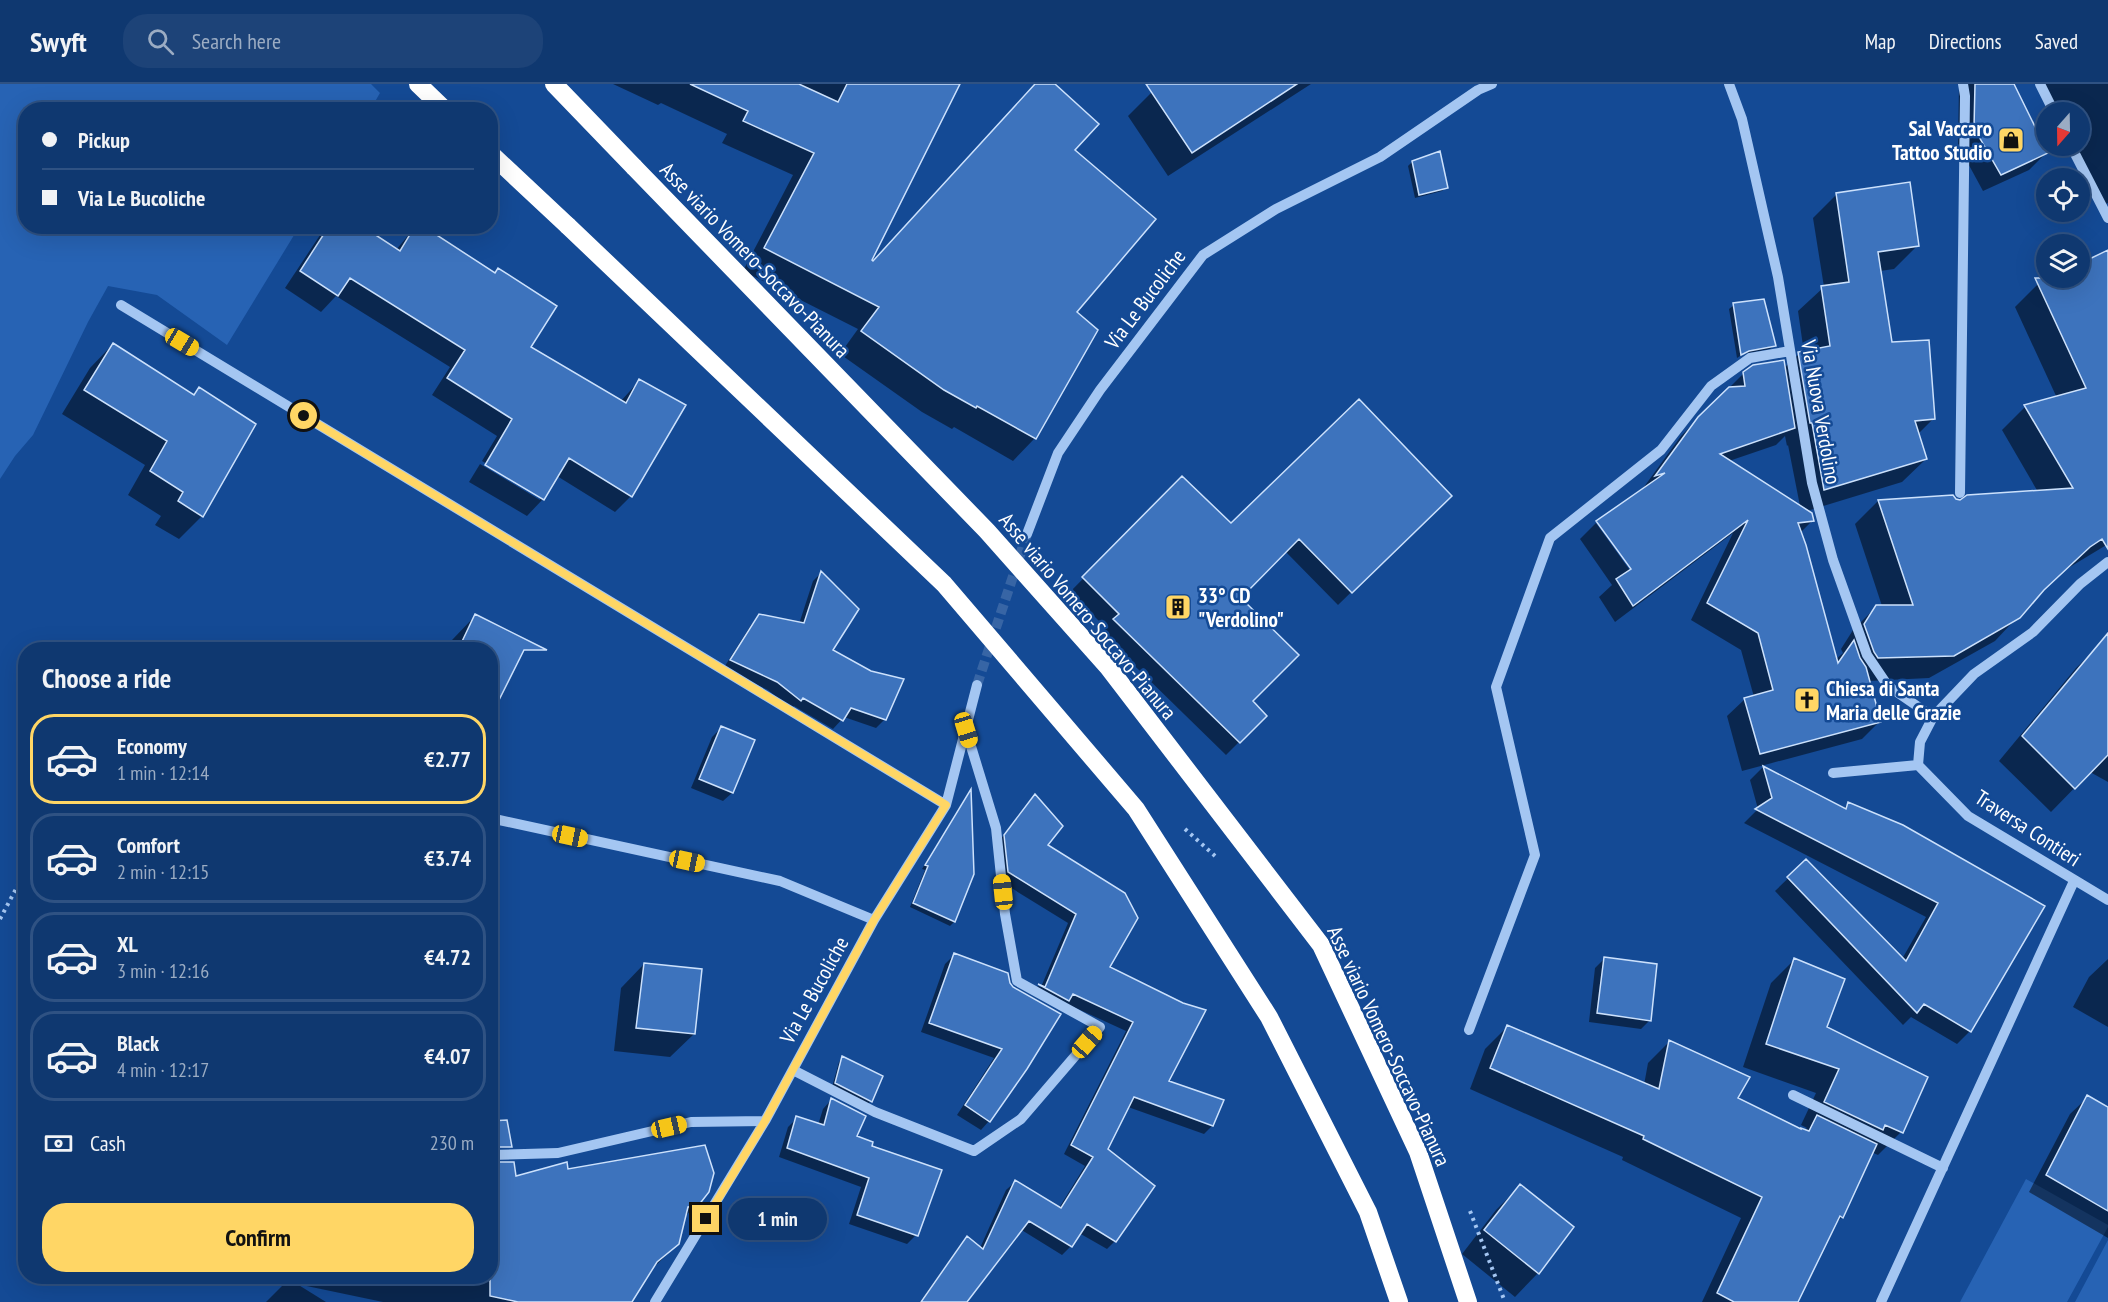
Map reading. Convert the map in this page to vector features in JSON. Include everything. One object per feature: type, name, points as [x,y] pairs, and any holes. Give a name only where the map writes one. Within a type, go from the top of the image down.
[{"type":"highway","points":[[418,84],[437,102]]},
{"type":"highway","name":"Asse viario Vomero-Soccavo-Pianura","points":[[554,84],[987,531],[1108,667],[1321,945],[1418,1152],[1468,1302]]},
{"type":"highway","points":[[498,160],[944,584],[1136,809],[1269,1017],[1368,1212],[1399,1302]]},
{"type":"street","name":"Via Le Bucoliche","points":[[1027,534],[1058,453],[1100,390],[1203,255],[1276,209],[1380,157],[1476,87],[1492,84]]},
{"type":"street","name":"Via Nuova Verdolino","points":[[1729,84],[1742,119],[1778,277],[1812,483],[1833,560],[1867,655],[1888,686],[1933,717]]},
{"type":"street","points":[[1960,493],[1965,96],[1963,84]]},
{"type":"street","points":[[2040,84],[2050,102]]},
{"type":"street","points":[[2076,156],[2108,219]]},
{"type":"street","points":[[121,305],[946,805]]},
{"type":"street","points":[[1469,1030],[1535,855],[1496,687],[1551,538],[1661,450],[1711,387],[1750,358],[1790,351]]},
{"type":"street","points":[[1833,773],[1918,765],[1920,742],[1933,717],[1974,674],[2033,632],[2080,584],[2108,562]]},
{"type":"street","name":"Via Le Bucoliche","points":[[655,1302],[765,1121],[874,920],[946,805],[977,685]]},
{"type":"street","points":[[793,1070],[874,1112],[974,1150],[1021,1119],[1100,1027],[1017,981],[1005,914],[996,828],[966,730]]},
{"type":"street","name":"Traversa Contieri","points":[[1918,765],[1968,816],[2108,900]]},
{"type":"street","points":[[498,820],[780,881],[874,920]]},
{"type":"street","points":[[1881,1302],[2074,881]]},
{"type":"street","points":[[1793,1095],[1942,1168]]},
{"type":"street","points":[[498,1155],[558,1153],[691,1122],[765,1121]]},
{"type":"path","points":[[0,918],[18,885]]},
{"type":"shaded area","points":[[0,84],[371,84],[380,93],[375,102],[18,102],[18,234],[295,234],[227,345],[157,295],[108,286],[33,435],[15,456],[0,479]]},
{"type":"shaded area","points":[[2026,1179],[2108,1227],[2067,1302],[1960,1302]]},
{"type":"shaded area","points":[[2108,1240],[2108,1302],[2075,1302]]},
{"type":"building","points":[[690,84],[799,84],[838,102],[847,84],[960,84],[873,261],[1035,84],[1055,84],[1099,124],[1075,150],[1156,219],[1077,312],[1098,330],[1036,439],[944,390],[861,331],[879,307],[764,248],[814,153],[743,121],[748,111]]},
{"type":"building","points":[[1146,84],[1297,84],[1192,153]]},
{"type":"building","name":"Sal Vaccaro Tattoo Studio","points":[[1975,84],[2014,84],[2036,129],[2036,156],[2042,156],[2001,175],[1974,128]]},
{"type":"building","points":[[1440,151],[1448,188],[1419,195],[1412,161]]},
{"type":"building","points":[[1910,182],[1919,246],[1878,252],[1892,342],[1929,340],[1935,419],[1915,421],[1927,459],[1824,490],[1798,352],[1830,346],[1821,286],[1849,282],[1836,193]]},
{"type":"building","points":[[324,234],[374,234],[400,251],[410,234],[435,234],[495,273],[498,268],[557,306],[531,347],[626,403],[639,379],[686,405],[632,497],[569,458],[544,500],[485,465],[512,419],[447,378],[465,350],[350,278],[338,296],[300,271]]},
{"type":"building","points":[[2108,250],[2108,549],[2102,539],[2090,547],[2044,590],[2020,618],[1954,656],[1878,658],[1864,624],[1876,605],[1913,605],[1878,500],[1953,495],[1960,500],[1967,495],[2073,488],[2024,405],[2086,388],[2040,288],[2090,288],[2090,259]]},
{"type":"building","points":[[1764,299],[1776,346],[1749,351],[1741,355],[1733,303]]},
{"type":"building","points":[[113,343],[194,395],[199,387],[256,424],[203,517],[178,501],[183,492],[150,471],[167,441],[84,390]]},
{"type":"building","points":[[1784,360],[1795,428],[1720,454],[1812,513],[1814,521],[1798,523],[1838,663],[1854,640],[1860,658],[1866,667],[1881,722],[1760,754],[1744,698],[1773,690],[1758,633],[1707,603],[1748,520],[1633,606],[1616,579],[1631,569],[1596,521],[1665,473],[1655,476],[1698,417],[1729,387],[1745,386],[1743,372],[1753,365]]},
{"type":"building","points":[[1359,399],[1452,496],[1352,593],[1299,539],[1241,598],[1299,655],[1253,701],[1267,716],[1240,743],[1113,619],[1119,614],[1082,577],[1182,476],[1231,523]]},
{"type":"building","points":[[821,571],[859,609],[833,650],[871,671],[904,679],[886,720],[851,708],[843,721],[803,698],[801,701],[777,682],[730,660],[759,614],[804,623]]},
{"type":"building","points":[[475,614],[547,650],[524,650],[498,702],[498,642],[462,642]]},
{"type":"building","points":[[2108,633],[2108,755],[2075,789],[2022,736]]},
{"type":"building","points":[[721,726],[755,740],[733,793],[699,779]]},
{"type":"building","points":[[1763,766],[1846,809],[1848,802],[1903,825],[2045,906],[1971,1032],[1924,1004],[1917,1013],[1787,877],[1806,859],[1906,961],[1938,903],[1755,809],[1772,798]]},
{"type":"building","points":[[971,789],[974,874],[955,922],[913,903],[928,866],[925,865]]},
{"type":"building","points":[[1035,794],[1063,826],[1048,845],[1125,893],[1138,918],[1110,967],[1183,1003],[1206,1010],[1169,1081],[1224,1100],[1213,1126],[1134,1097],[1108,1149],[1155,1186],[1116,1242],[1087,1224],[1072,1247],[1029,1221],[967,1302],[921,1302],[967,1236],[983,1249],[1015,1180],[1061,1208],[1093,1157],[1071,1145],[1133,1022],[1073,994],[1069,1001],[1038,984],[1045,987],[1076,914],[1008,872],[1004,835]]},
{"type":"building","points":[[954,953],[1008,973],[1013,987],[1061,1014],[1027,1069],[990,1122],[965,1105],[1002,1049],[929,1023]]},
{"type":"building","points":[[1604,957],[1657,964],[1651,1021],[1597,1013]]},
{"type":"building","points":[[1794,958],[1845,979],[1827,1027],[1928,1077],[1903,1133],[1885,1125],[1883,1130],[1824,1102],[1839,1069],[1766,1044]]},
{"type":"building","points":[[644,963],[702,969],[695,1034],[636,1028]]},
{"type":"building","points":[[1507,1025],[1659,1089],[1669,1040],[1750,1077],[1738,1098],[1801,1129],[1809,1131],[1817,1115],[1877,1144],[1843,1218],[1840,1216],[1798,1302],[1734,1302],[1717,1293],[1762,1197],[1643,1139],[1644,1136],[1490,1068]]},
{"type":"building","points":[[842,1056],[883,1076],[872,1102],[835,1083]]},
{"type":"building","points":[[2087,1095],[2108,1107],[2108,1211],[2046,1175]]},
{"type":"building","points":[[831,1098],[866,1116],[857,1136],[873,1142],[872,1146],[942,1170],[918,1236],[857,1215],[869,1178],[787,1148],[796,1116],[824,1125]]},
{"type":"building","points":[[507,1120],[512,1147],[498,1147],[498,1121]]},
{"type":"building","points":[[705,1145],[714,1173],[709,1192],[698,1206],[688,1207],[679,1244],[657,1262],[632,1302],[518,1302],[490,1296],[490,1284],[498,1284],[498,1162],[514,1162],[516,1176],[567,1162],[568,1169]]},
{"type":"building","points":[[1520,1184],[1574,1227],[1539,1274],[1484,1230]]},
{"type":"tunnel","points":[[977,685],[1027,534]]},
{"type":"place","name":"Sal Vaccaro Tattoo Studio","points":[[2011,140]]},
{"type":"place","name":"33° CD \"Verdolino\"","points":[[1178,607]]},
{"type":"place","name":"Chiesa di Santa Maria delle Grazie","points":[[1807,700]]},
{"type":"route","points":[[304,416],[946,805],[874,920],[765,1121],[706,1219]]}]
